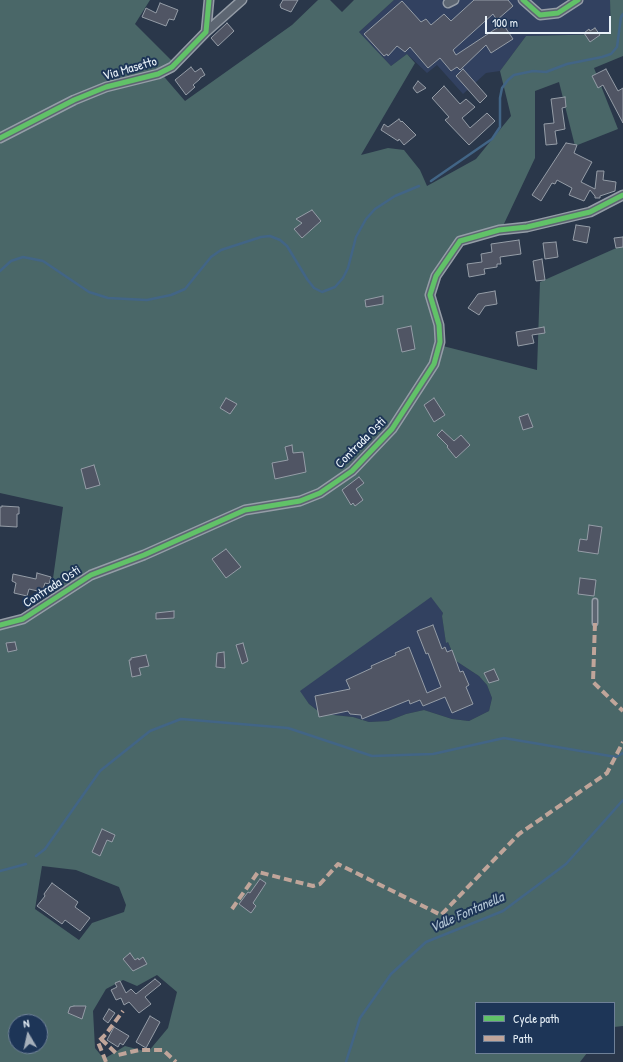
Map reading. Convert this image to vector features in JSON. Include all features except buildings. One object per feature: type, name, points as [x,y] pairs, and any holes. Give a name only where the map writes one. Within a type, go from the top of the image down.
[{"type":"street","points":[[206,32],[210,0]]},
{"type":"street","name":"Via Masetto","points":[[0,138],[74,100],[106,87],[158,74],[172,67],[206,32],[242,0]]},
{"type":"street","points":[[523,0],[540,15],[558,13],[578,0]]},
{"type":"street","name":"Contrada Osti","points":[[0,625],[23,619],[91,576],[144,555],[245,510],[300,501],[320,493],[352,471],[392,429],[434,364],[440,342],[439,325],[430,295],[436,276],[460,241],[499,230],[527,227],[590,212],[623,196]]},
{"type":"lane","points":[[595,601],[595,623]]},
{"type":"shaded area","points":[[394,0],[610,0],[611,34],[526,36],[500,71],[486,73],[463,94],[437,65],[427,73],[407,54],[391,66],[359,32]]},
{"type":"shaded area","points":[[431,596],[443,613],[442,616],[446,642],[448,642],[456,661],[479,676],[487,685],[492,698],[489,711],[469,721],[452,719],[424,710],[406,714],[388,721],[369,722],[353,717],[324,714],[318,712],[309,704],[299,691]]},
{"type":"green space","points":[[0,0],[150,0],[135,24],[173,62],[160,72],[185,101],[292,25],[318,0],[330,0],[342,12],[354,0],[394,0],[359,32],[391,66],[407,54],[415,63],[361,155],[388,148],[404,150],[420,170],[427,186],[476,159],[511,116],[500,71],[526,36],[611,34],[610,0],[623,0],[623,56],[594,68],[618,129],[575,146],[559,82],[535,91],[535,158],[502,228],[459,244],[429,288],[439,345],[537,370],[540,282],[623,245],[623,1026],[615,1027],[615,1002],[475,1002],[475,1054],[586,1054],[580,1062],[0,1062],[0,623],[27,614],[50,600],[63,507],[0,493]],"holes":[[[431,597],[443,613],[442,616],[446,643],[448,642],[456,661],[479,676],[487,685],[492,698],[489,711],[469,721],[452,719],[424,710],[406,714],[388,721],[369,722],[353,717],[324,714],[309,704],[300,691]],[[42,866],[76,870],[119,887],[126,905],[124,912],[92,923],[79,940],[35,909]],[[157,975],[177,992],[168,1028],[148,1052],[125,1046],[104,1059],[95,1048],[93,1011],[106,989],[123,980],[137,986]]]},
{"type":"waterway","points":[[431,181],[492,139],[500,127],[500,98],[502,88],[508,80],[514,75],[533,71],[546,72],[567,64],[611,54],[617,47],[621,17],[623,14]]},
{"type":"waterway","points":[[0,271],[11,261],[23,257],[43,261],[89,292],[108,298],[147,300],[171,295],[185,289],[211,257],[221,250],[261,237],[270,236],[280,240],[287,246],[307,279],[314,288],[322,292],[335,287],[343,278],[348,268],[356,237],[366,219],[375,209],[395,196],[419,186]]},
{"type":"waterway","points":[[36,856],[45,849],[100,771],[150,731],[181,719],[288,728],[372,756],[433,754],[504,738],[616,757],[623,753]]},
{"type":"waterway","name":"Valle Fontanella","points":[[346,1062],[360,1018],[391,974],[426,942],[503,911],[566,864],[623,800]]},
{"type":"waterway","points":[[0,871],[26,864]]},
{"type":"marked path","points":[[595,623],[593,682],[623,711]]},
{"type":"marked path","points":[[232,909],[258,872],[313,886],[320,884],[338,864],[441,915],[519,834],[607,773],[623,742]]},
{"type":"marked path","points":[[106,1062],[98,1042],[106,1034],[123,1011]]},
{"type":"marked path","points":[[101,1039],[118,1055],[139,1050],[163,1050],[176,1062]]},
{"type":"cycle path","points":[[0,138],[74,100],[106,87],[158,74],[172,67],[206,32],[209,0]]},
{"type":"cycle path","points":[[523,0],[540,15],[558,13],[578,0]]},
{"type":"cycle path","points":[[0,625],[23,619],[91,575],[144,555],[245,510],[300,501],[320,493],[352,471],[392,429],[434,364],[440,342],[439,325],[430,295],[436,276],[460,241],[499,230],[527,227],[590,212],[623,195]]}]
